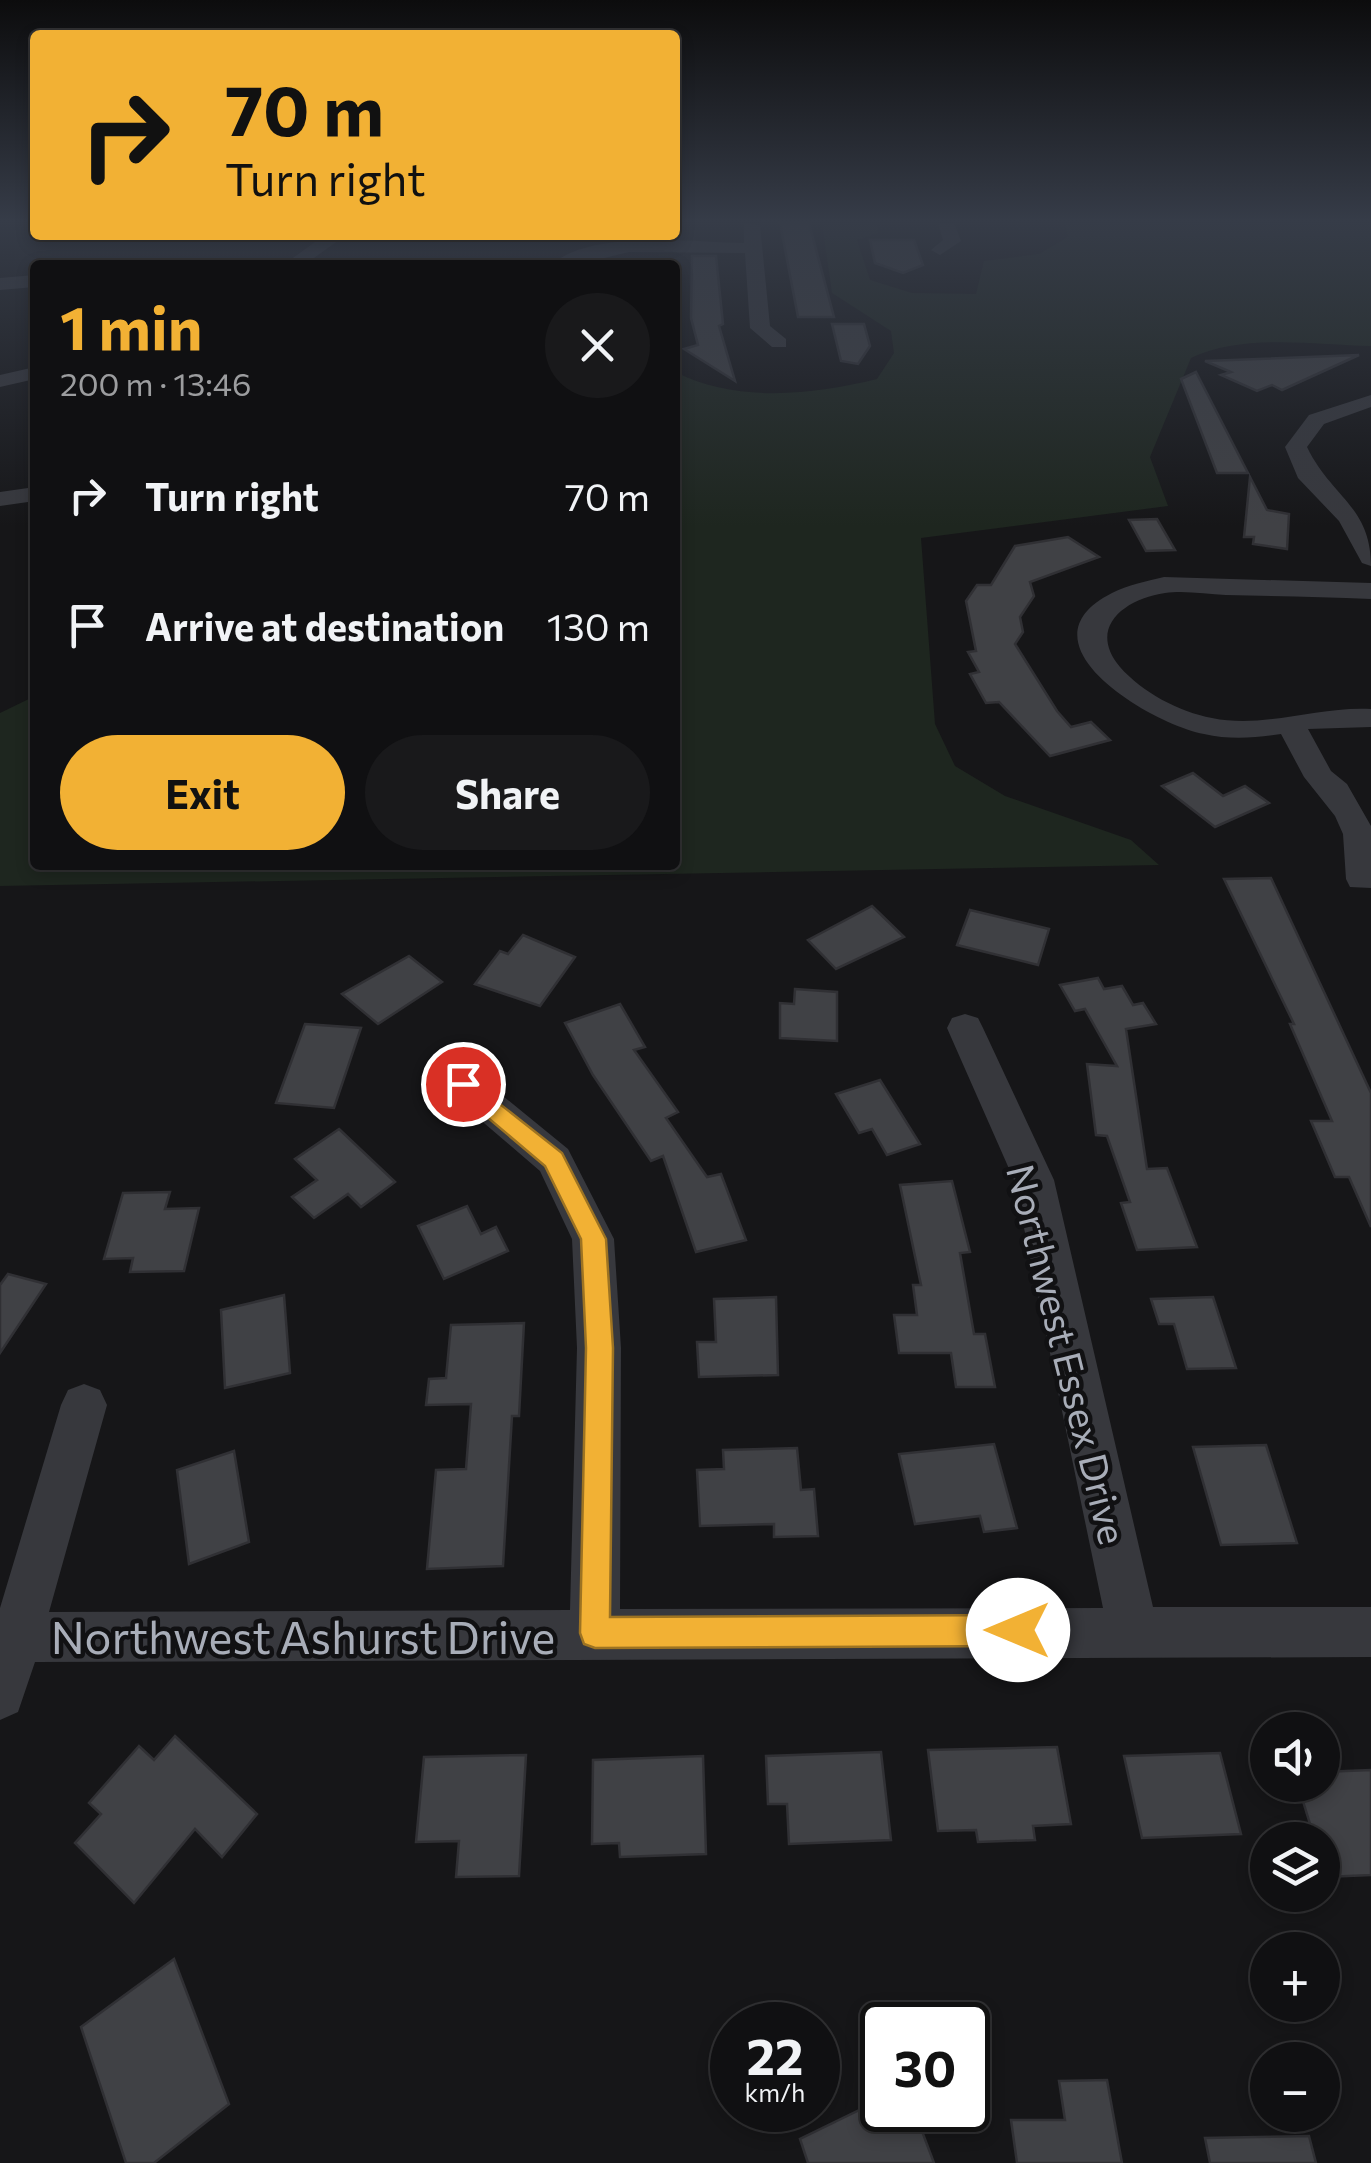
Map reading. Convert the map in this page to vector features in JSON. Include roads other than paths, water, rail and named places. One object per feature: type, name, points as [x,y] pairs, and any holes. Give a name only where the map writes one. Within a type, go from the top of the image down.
[{"type":"street","points":[[760,324],[779,342]]},
{"type":"street","points":[[0,381],[30,373]]},
{"type":"street","points":[[1371,401],[1324,414],[1299,438],[1298,456],[1310,478],[1349,518],[1371,558]]},
{"type":"street","points":[[0,499],[30,495]]},
{"type":"street","points":[[1371,591],[1164,585],[1139,590],[1108,604],[1090,624],[1091,651],[1122,686],[1170,714],[1203,726],[1270,730],[1310,716],[1371,718]]},
{"type":"street","points":[[1290,723],[1318,731],[1371,730]]},
{"type":"street","points":[[1290,723],[1319,777],[1324,815],[1367,889]]},
{"type":"street","name":"Northwest Essex Drive","points":[[965,1028],[1034,1180],[1133,1630]]},
{"type":"street","points":[[463,1084],[554,1160],[593,1239],[599,1348],[595,1633]]},
{"type":"street","points":[[0,1694],[84,1405]]},
{"type":"street","name":"Northwest Ashurst Drive","points":[[15,1637],[1371,1632]]}]
